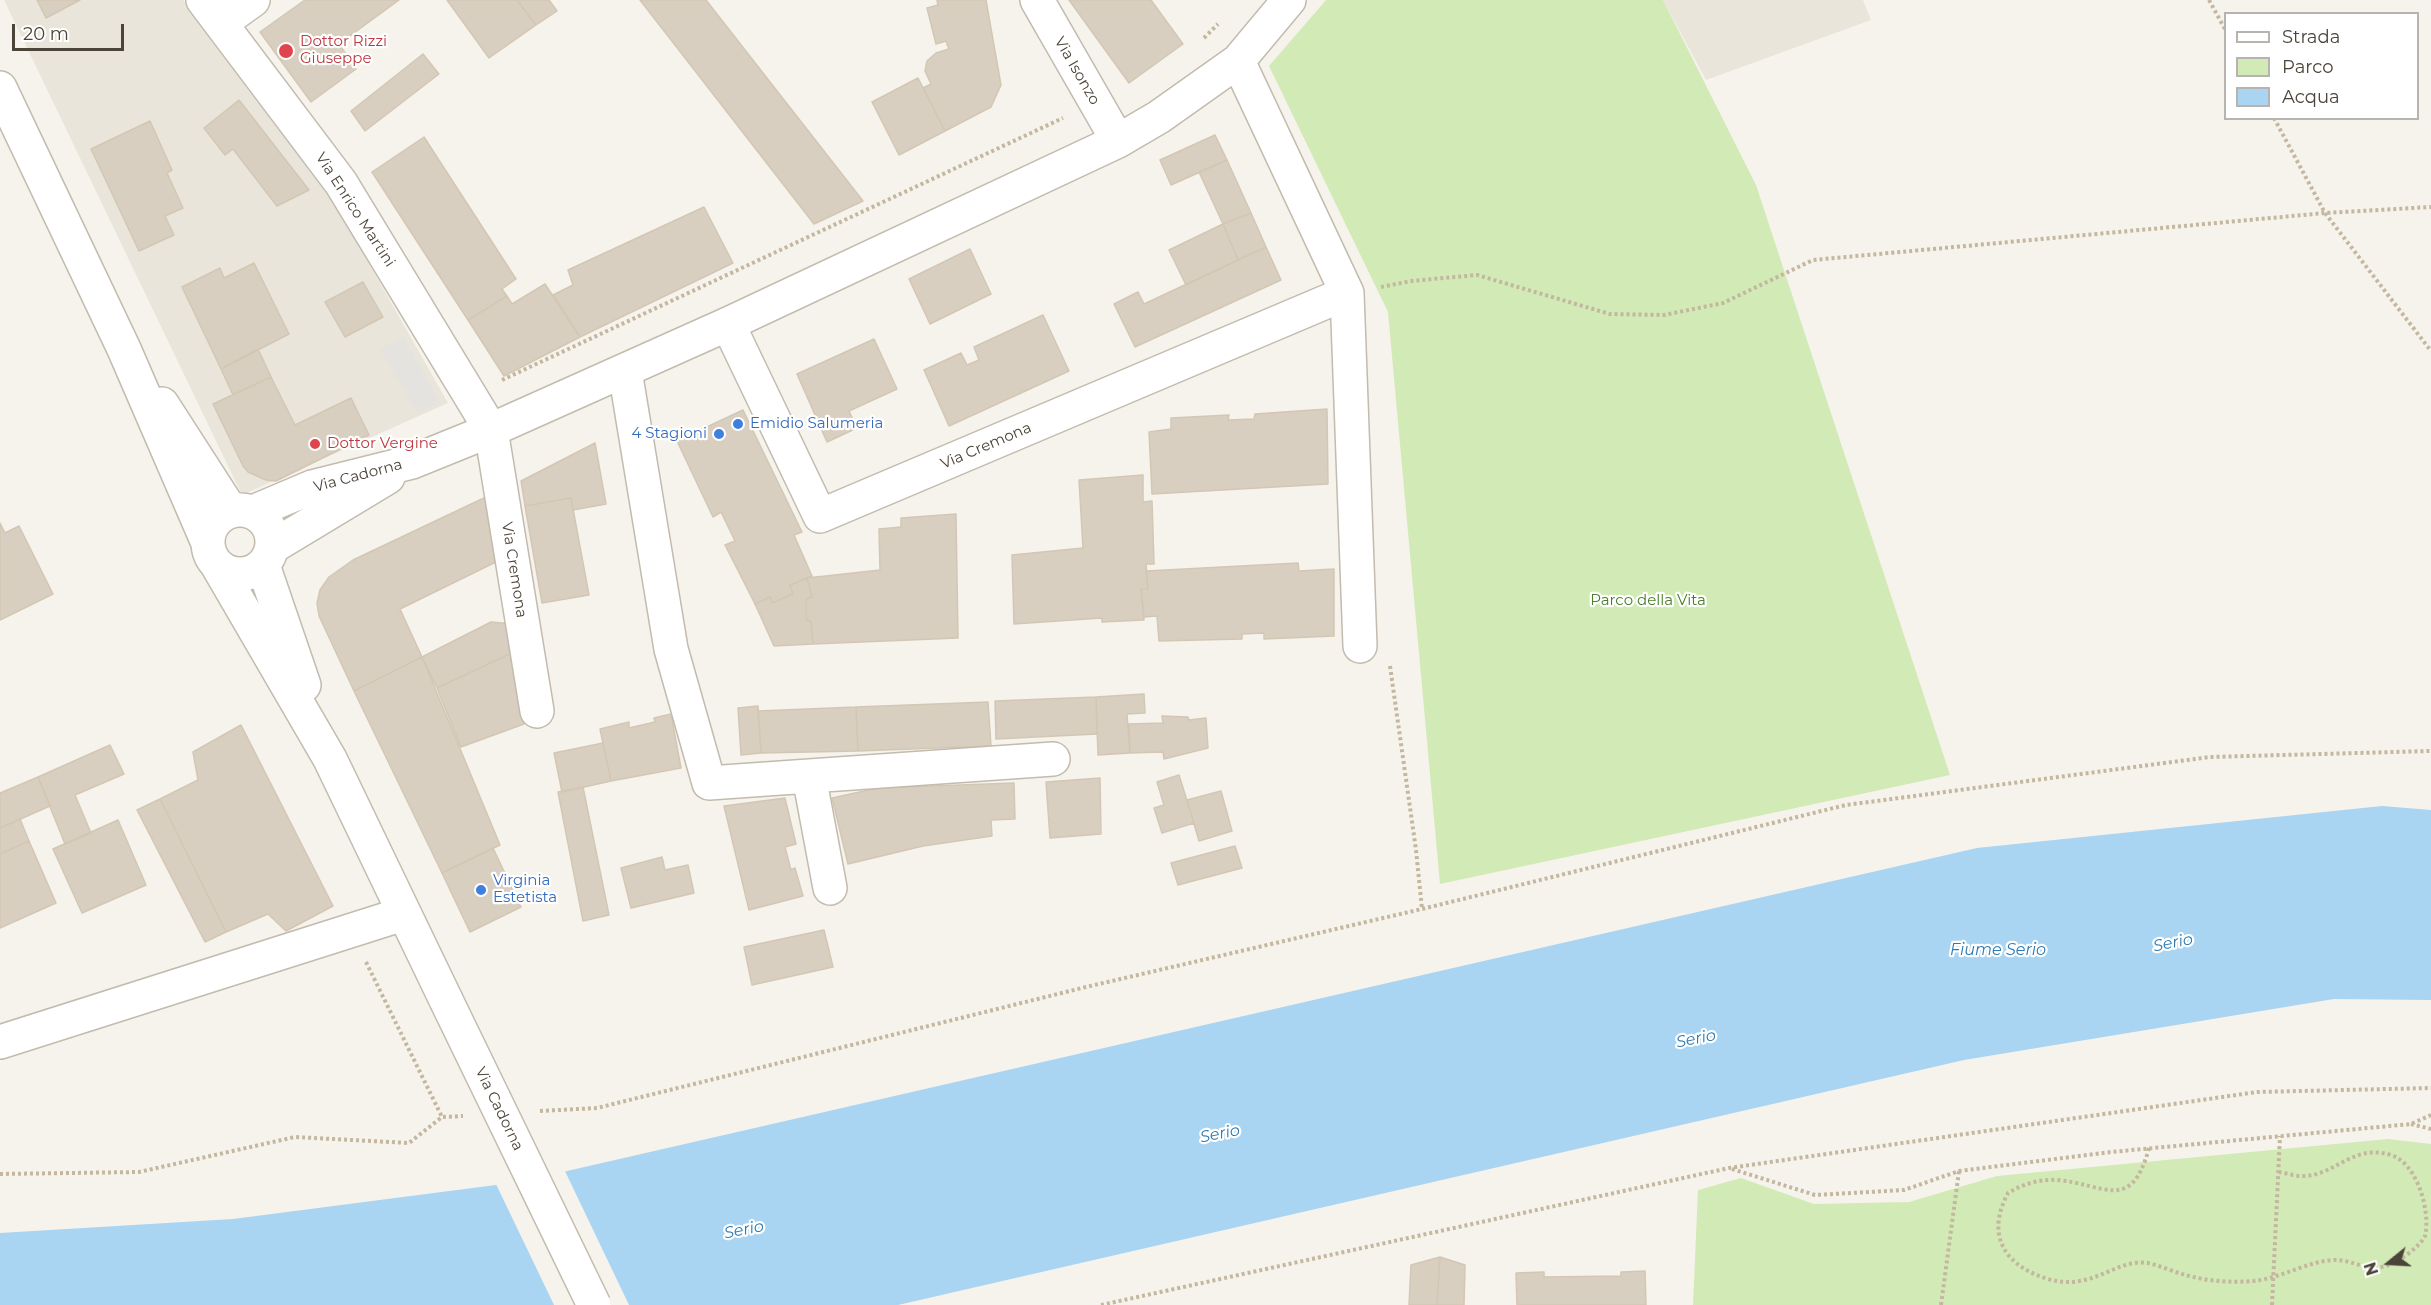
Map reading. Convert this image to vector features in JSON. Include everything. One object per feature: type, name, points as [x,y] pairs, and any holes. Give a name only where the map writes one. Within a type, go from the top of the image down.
[{"type":"street","points":[[212,11],[253,0]]},
{"type":"street","name":"Via Isonzo","points":[[1037,0],[1118,141]]},
{"type":"street","points":[[412,462],[625,371],[1118,141],[1159,117],[1238,61],[1288,0]]},
{"type":"street","name":"Via Enrico Martini","points":[[212,11],[341,183],[491,430]]},
{"type":"street","points":[[1238,61],[1347,293],[1360,646]]},
{"type":"street","name":"Via Cadorna","points":[[0,88],[124,349],[212,553],[330,759],[594,1305]]},
{"type":"street","name":"Via Cremona","points":[[728,324],[820,516],[1347,293]]},
{"type":"street","name":"Via Cadorna","points":[[124,349],[242,511],[312,487],[412,462]]},
{"type":"street","points":[[625,371],[671,649],[709,783],[1053,759]]},
{"type":"street","name":"Via Cremona","points":[[491,430],[537,711]]},
{"type":"street","name":"Via Cadorna","points":[[330,759],[268,556],[412,462]]},
{"type":"street","points":[[242,511],[269,526],[268,556],[254,571],[234,574],[212,553],[214,523],[242,511]]},
{"type":"street","points":[[809,776],[830,888]]},
{"type":"street","points":[[0,1042],[403,914]]},
{"type":"path","points":[[2208,0],[2224,28]]},
{"type":"path","points":[[1197,45],[1226,17]]},
{"type":"path","points":[[470,395],[1096,103]]},
{"type":"path","points":[[2275,120],[2325,213],[2431,351]]},
{"type":"path","points":[[1347,293],[1411,281],[1477,275],[1610,314],[1664,315],[1724,303],[1813,260],[2325,213],[2431,207]]},
{"type":"path","points":[[1360,646],[1389,663],[1416,850],[1422,909]]},
{"type":"path","points":[[597,1108],[1086,987],[1422,909],[1846,805],[2210,757],[2431,751]]},
{"type":"path","points":[[0,1174],[139,1172],[295,1137],[409,1143],[442,1117],[351,931]]},
{"type":"path","points":[[1101,1305],[1729,1168],[2258,1092],[2431,1088]]},
{"type":"path","points":[[1729,1168],[1815,1195],[1904,1190],[1959,1171],[2150,1148],[2411,1124],[2431,1115]]},
{"type":"path","points":[[2411,1124],[2431,1129]]},
{"type":"path","points":[[2272,1305],[2280,1136]]},
{"type":"path","points":[[2150,1148],[2144,1169],[2137,1179],[2121,1190],[2106,1191],[2057,1180],[2036,1181],[2008,1193],[1997,1222],[2005,1251],[2016,1263],[2032,1274],[2065,1284],[2089,1280],[2137,1263],[2148,1263],[2206,1281],[2255,1281],[2335,1260],[2369,1269],[2387,1266],[2409,1252],[2425,1236],[2428,1216],[2423,1192],[2413,1171],[2394,1156],[2373,1151],[2339,1162],[2320,1173],[2301,1176],[2279,1172]]},
{"type":"path","points":[[1941,1305],[1959,1171]]},
{"type":"shaded area","points":[[4,0],[183,0],[321,179],[448,403],[242,495]]},
{"type":"shaded area","points":[[1663,0],[1863,0],[1871,20],[1706,80]]},
{"type":"shaded area","points":[[404,337],[440,403],[417,413],[380,349]]},
{"type":"green space","name":"Parco della Vita","points":[[1326,0],[1663,0],[1756,185],[1950,775],[1440,884],[1388,312],[1269,66]]},
{"type":"green space","points":[[2388,1139],[2431,1144],[2431,1305],[1693,1305],[1698,1190],[1741,1178],[1814,1204],[1909,1202],[1997,1176]]},
{"type":"water","name":"Fiume Serio","points":[[2382,806],[2431,810],[2431,1000],[2334,999],[1964,1060],[898,1305],[0,1305],[0,1233],[233,1219],[519,1182],[1977,848]]},
{"type":"pier","points":[[564,1169],[629,1305],[554,1305],[495,1182]]},
{"type":"building","points":[[37,0],[80,0],[46,18]]},
{"type":"building","points":[[305,0],[399,0],[339,44],[356,69],[311,102],[260,32]]},
{"type":"building","points":[[447,0],[517,0],[536,25],[489,58]]},
{"type":"building","points":[[517,0],[549,0],[557,11],[536,25]]},
{"type":"building","points":[[640,0],[706,0],[863,201],[814,224]]},
{"type":"building","points":[[937,0],[986,0],[1001,85],[991,107],[945,131],[923,88],[931,84],[925,71],[927,61],[936,53],[949,49],[946,41],[936,44],[927,8],[938,5]]},
{"type":"building","points":[[1069,0],[1151,0],[1183,44],[1129,83]]},
{"type":"building","points":[[423,54],[439,74],[365,131],[351,111]]},
{"type":"building","points":[[918,78],[945,131],[899,155],[872,102]]},
{"type":"building","points":[[239,100],[309,190],[277,206],[233,149],[225,155],[204,128]]},
{"type":"building","points":[[150,121],[172,170],[167,173],[183,208],[165,216],[174,235],[139,251],[91,149]]},
{"type":"building","points":[[1215,135],[1227,160],[1171,185],[1160,160]]},
{"type":"building","points":[[424,137],[516,279],[502,289],[507,296],[468,320],[372,172]]},
{"type":"building","points":[[1227,160],[1251,213],[1223,224],[1199,172]]},
{"type":"building","points":[[704,207],[733,263],[580,337],[553,295],[573,285],[568,270]]},
{"type":"building","points":[[1251,213],[1266,247],[1238,260],[1223,224]]},
{"type":"building","points":[[1223,224],[1238,260],[1186,285],[1169,250]]},
{"type":"building","points":[[1266,247],[1281,280],[1135,347],[1114,304],[1138,292],[1144,304]]},
{"type":"building","points":[[970,249],[991,294],[930,324],[909,279]]},
{"type":"building","points":[[254,263],[289,334],[221,369],[182,287],[220,268],[224,278]]},
{"type":"building","points":[[363,282],[383,317],[345,337],[325,302]]},
{"type":"building","points":[[545,284],[580,337],[504,376],[468,320],[507,296],[512,304]]},
{"type":"building","points":[[1043,315],[1069,371],[949,426],[924,370],[961,353],[967,365],[979,360],[974,347]]},
{"type":"building","points":[[874,339],[897,389],[849,411],[857,428],[827,442],[797,374]]},
{"type":"building","points":[[258,349],[271,377],[233,395],[221,369]]},
{"type":"building","points":[[271,377],[295,425],[351,398],[369,435],[276,481],[266,480],[248,472],[213,404]]},
{"type":"building","points":[[1327,409],[1328,484],[1152,494],[1149,432],[1171,429],[1171,418],[1229,415],[1228,420],[1254,419],[1255,414]]},
{"type":"building","points":[[743,410],[802,532],[794,535],[812,576],[790,585],[793,594],[772,603],[770,597],[755,604],[725,545],[735,541],[721,512],[713,517],[677,441]]},
{"type":"building","points":[[595,443],[606,504],[573,510],[571,498],[525,506],[521,481]]},
{"type":"building","points":[[1143,475],[1143,502],[1152,501],[1154,564],[1146,564],[1148,589],[1141,589],[1144,620],[1102,622],[1102,618],[1014,624],[1012,555],[1083,548],[1079,480]]},
{"type":"building","points":[[486,497],[502,559],[400,609],[422,657],[354,691],[319,616],[317,603],[320,590],[329,577],[353,560]]},
{"type":"building","points":[[571,498],[589,595],[542,603],[525,506]]},
{"type":"building","points":[[956,514],[958,638],[813,644],[811,622],[806,619],[806,599],[812,597],[807,578],[880,570],[879,529],[901,527],[901,518]]},
{"type":"building","points":[[0,523],[5,533],[19,526],[53,594],[0,620]]},
{"type":"building","points":[[1298,563],[1299,571],[1334,569],[1334,636],[1264,639],[1264,633],[1242,634],[1242,639],[1159,641],[1157,616],[1144,617],[1141,589],[1148,589],[1146,571]]},
{"type":"building","points":[[807,578],[812,597],[806,599],[806,619],[811,622],[813,644],[774,646],[755,604],[770,597],[772,603],[793,594],[790,585]]},
{"type":"building","points":[[491,622],[514,624],[516,651],[437,688],[422,657]]},
{"type":"building","points":[[516,651],[524,724],[461,747],[437,688]]},
{"type":"building","points":[[422,657],[500,845],[442,873],[354,691]]},
{"type":"building","points":[[1144,694],[1145,713],[1127,714],[1130,753],[1098,755],[1096,697]]},
{"type":"building","points":[[1096,697],[1097,734],[996,739],[995,701]]},
{"type":"building","points":[[988,702],[991,746],[858,751],[856,707]]},
{"type":"building","points":[[758,706],[761,753],[741,755],[738,708]]},
{"type":"building","points":[[856,707],[858,751],[761,753],[758,711]]},
{"type":"building","points":[[671,714],[681,768],[611,781],[600,729],[629,722],[629,728],[655,722],[654,718]]},
{"type":"building","points":[[1162,716],[1188,717],[1189,720],[1206,718],[1208,748],[1164,759],[1163,752],[1130,753],[1129,724],[1163,723]]},
{"type":"building","points":[[241,725],[333,906],[286,931],[268,914],[226,932],[160,799],[198,780],[193,752]]},
{"type":"building","points":[[603,743],[611,781],[562,792],[554,753]]},
{"type":"building","points":[[110,745],[124,774],[75,795],[91,833],[65,844],[38,777]]},
{"type":"building","points":[[1179,775],[1194,823],[1162,833],[1154,808],[1164,805],[1157,782]]},
{"type":"building","points":[[38,777],[50,806],[0,828],[0,793]]},
{"type":"building","points":[[1100,778],[1101,834],[1050,838],[1046,782]]},
{"type":"building","points":[[1014,783],[1015,819],[991,820],[992,836],[923,846],[848,864],[832,798],[878,788]]},
{"type":"building","points":[[583,787],[609,915],[583,921],[558,792]]},
{"type":"building","points":[[1221,791],[1232,831],[1199,841],[1187,800]]},
{"type":"building","points":[[785,798],[796,844],[785,847],[791,870],[795,868],[803,896],[749,910],[724,806]]},
{"type":"building","points":[[160,799],[226,932],[205,942],[137,810]]},
{"type":"building","points":[[20,819],[29,841],[0,854],[0,828]]},
{"type":"building","points":[[118,820],[146,885],[82,913],[53,849]]},
{"type":"building","points":[[29,841],[56,903],[0,928],[0,854]]},
{"type":"building","points":[[1235,846],[1242,868],[1178,885],[1171,863]]},
{"type":"building","name":"Virginia Estetista","points":[[493,848],[521,907],[470,932],[442,873]]},
{"type":"building","points":[[662,857],[665,870],[688,865],[694,893],[631,908],[621,868]]},
{"type":"building","points":[[824,930],[833,967],[752,985],[744,947]]},
{"type":"building","points":[[1440,1257],[1465,1265],[1464,1305],[1437,1305]]},
{"type":"building","points":[[1440,1257],[1437,1305],[1409,1305],[1411,1265]]},
{"type":"building","points":[[1645,1271],[1646,1305],[1517,1305],[1516,1273],[1544,1272],[1544,1277],[1621,1276],[1621,1272]]},
{"type":"place","name":"Dottor Rizzi Giuseppe","points":[[286,51]]},
{"type":"place","name":"Emidio Salumeria","points":[[738,424]]},
{"type":"place","name":"4 Stagioni","points":[[719,434]]},
{"type":"place","name":"Dottor Vergine","points":[[315,444]]},
{"type":"place","name":"Virginia Estetista","points":[[481,890]]},
{"type":"water label","name":"Serio","points":[[2173,943]]},
{"type":"water label","name":"Serio","points":[[1696,1039]]},
{"type":"water label","name":"Serio","points":[[1220,1134]]},
{"type":"water label","name":"Serio","points":[[744,1230]]}]
